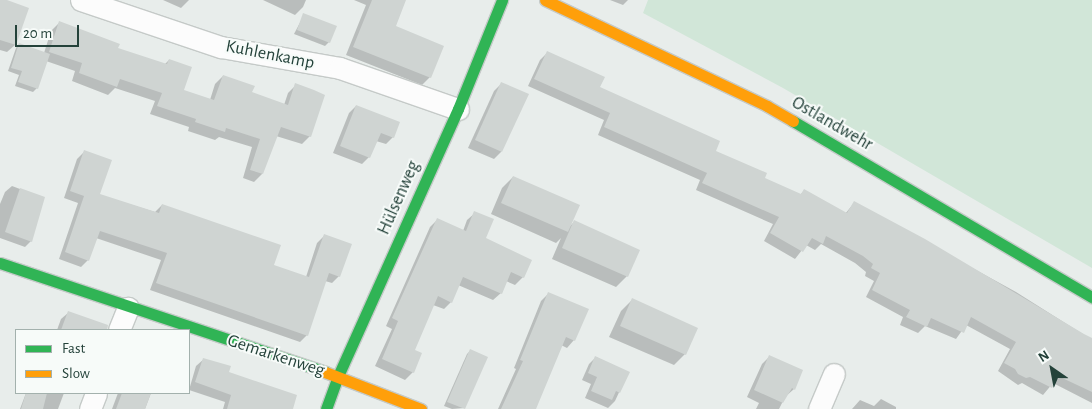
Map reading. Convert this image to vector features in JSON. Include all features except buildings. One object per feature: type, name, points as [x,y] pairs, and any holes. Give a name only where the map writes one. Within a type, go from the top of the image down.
[{"type":"street","name":"Kuhlenkamp","points":[[81,0],[221,47],[340,68],[458,110]]},
{"type":"street","name":"Hülsenweg","points":[[326,409],[338,376],[458,110],[502,0]]},
{"type":"street","name":"Ostlandwehr","points":[[545,0],[630,43],[767,106],[1092,297]]},
{"type":"street","name":"Gemarkenweg","points":[[0,263],[128,308],[338,376],[422,409]]},
{"type":"street","points":[[119,329],[128,308]]},
{"type":"street","points":[[819,409],[834,374]]},
{"type":"street","points":[[90,409],[96,394]]},
{"type":"green space","points":[[648,0],[1092,0],[1092,268],[783,88],[643,13]]},
{"type":"traffic: fast","points":[[326,409],[338,376],[458,109],[502,0]]},
{"type":"traffic: fast","points":[[793,121],[1092,297]]},
{"type":"traffic: fast","points":[[0,263],[325,372]]},
{"type":"traffic: slow","points":[[545,0],[767,106],[793,121]]},
{"type":"traffic: slow","points":[[325,372],[421,409]]}]
